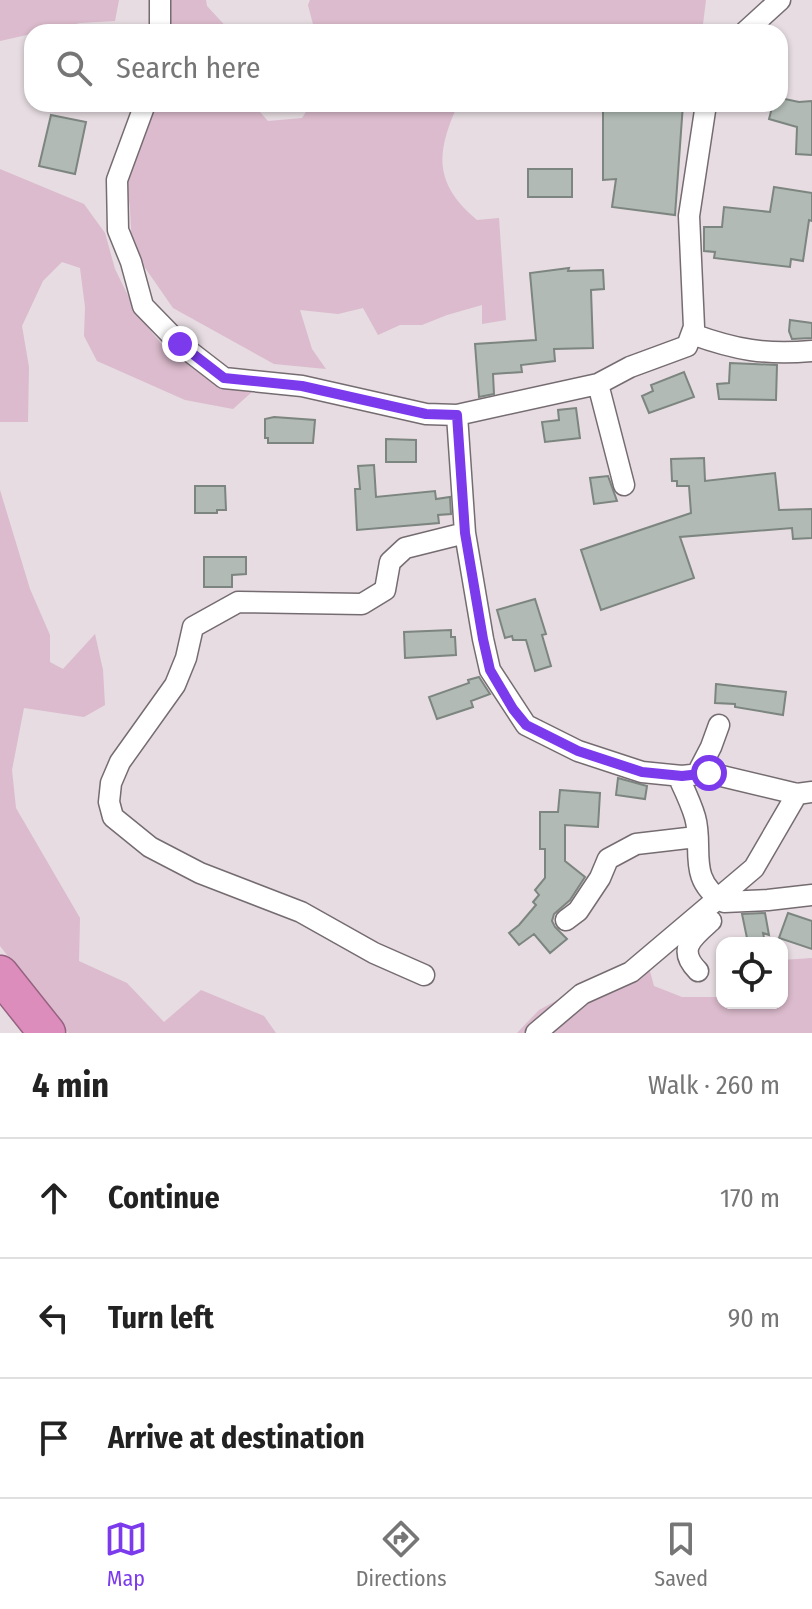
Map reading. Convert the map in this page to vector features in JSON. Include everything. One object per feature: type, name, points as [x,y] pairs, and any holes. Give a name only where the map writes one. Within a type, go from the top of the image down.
[{"type":"highway","points":[[0,974],[47,1033]]},
{"type":"street","points":[[160,0],[160,24]]},
{"type":"street","points":[[754,24],[780,0]]},
{"type":"street","points":[[142,112],[117,180],[118,230],[143,306],[180,344],[224,378],[302,386],[426,414],[457,415],[598,384],[630,367],[687,346],[694,327],[689,216],[705,112]]},
{"type":"street","points":[[692,334],[732,349],[781,354],[812,351]]},
{"type":"street","points":[[598,384],[624,485]]},
{"type":"street","points":[[457,415],[465,533],[490,670],[526,725],[578,751],[642,772],[709,773],[804,793],[754,868],[721,900],[631,972],[582,994],[536,1033]]},
{"type":"street","points":[[424,975],[374,953],[301,912],[200,873],[150,847],[113,817],[109,802],[111,783],[120,762],[175,685],[186,658],[193,627],[238,602],[362,604],[385,590],[390,562],[405,548],[465,533]]},
{"type":"street","points":[[719,725],[688,775],[696,820],[697,861],[706,884],[721,900],[812,895]]},
{"type":"street","points":[[566,920],[578,911],[600,878],[608,859],[636,844],[696,837]]},
{"type":"street","points":[[698,971],[689,962],[687,951],[692,937],[718,916],[721,900]]},
{"type":"shaded area","points":[[0,0],[119,0],[115,21],[24,24],[24,36],[0,41]]},
{"type":"shaded area","points":[[161,0],[206,0],[207,6],[224,24],[166,24]]},
{"type":"shaded area","points":[[310,0],[706,0],[703,24],[313,24],[308,5]]},
{"type":"shaded area","points":[[145,112],[260,112],[268,121],[302,118],[306,112],[455,112],[443,152],[446,180],[452,193],[477,220],[499,218],[506,320],[482,324],[482,305],[422,325],[400,325],[378,335],[363,308],[338,314],[300,310],[312,349],[326,369],[274,364],[173,308],[132,249],[123,159]]},
{"type":"shaded area","points":[[0,169],[84,204],[105,233],[115,269],[137,314],[164,347],[206,372],[253,391],[233,409],[185,400],[97,361],[84,336],[85,307],[80,268],[62,262],[43,281],[22,326],[29,367],[28,422],[0,422]]},
{"type":"shaded area","points":[[0,490],[30,589],[50,635],[50,662],[63,669],[95,634],[103,670],[105,705],[84,717],[24,708],[12,770],[16,808],[80,918],[79,961],[127,983],[164,1022],[201,990],[264,1016],[276,1033],[68,1033],[0,946]]},
{"type":"shaded area","points":[[645,953],[654,986],[682,997],[716,997],[716,1009],[788,1009],[788,960],[812,958],[812,1033],[517,1033],[539,1010]]},
{"type":"building","points":[[788,100],[812,101],[812,155],[796,154],[797,127],[769,119],[771,112],[788,112]]},
{"type":"building","points":[[603,112],[682,112],[675,215],[612,207],[616,179],[603,180]]},
{"type":"building","points":[[51,115],[86,122],[75,174],[39,166]]},
{"type":"building","points":[[528,169],[572,169],[572,197],[528,197]]},
{"type":"building","points":[[774,187],[812,193],[812,221],[809,220],[803,261],[791,259],[790,267],[714,258],[715,252],[704,251],[704,227],[722,227],[724,207],[770,212]]},
{"type":"building","points":[[569,268],[568,271],[603,270],[604,289],[591,290],[593,348],[554,349],[555,361],[521,365],[522,372],[493,374],[494,394],[479,397],[475,344],[536,340],[530,273]]},
{"type":"building","points":[[790,320],[812,323],[812,338],[792,339]]},
{"type":"building","points":[[730,363],[777,365],[776,400],[719,399],[717,384],[729,383]]},
{"type":"building","points":[[684,372],[694,397],[649,413],[642,396],[653,391],[651,385]]},
{"type":"building","points":[[576,408],[580,438],[545,442],[542,422],[559,420],[558,410]]},
{"type":"building","points":[[265,419],[315,420],[313,443],[268,443]]},
{"type":"building","points":[[386,439],[416,440],[416,462],[386,462]]},
{"type":"building","points":[[704,458],[705,481],[775,473],[779,510],[812,509],[812,538],[793,539],[792,528],[680,537],[694,578],[601,610],[581,550],[691,513],[689,486],[677,486],[677,481],[672,481],[671,459]]},
{"type":"building","points":[[374,465],[376,497],[435,491],[436,499],[450,497],[451,514],[438,515],[439,523],[357,530],[355,489],[360,489],[358,466]]},
{"type":"building","points":[[608,476],[617,501],[594,504],[590,478]]},
{"type":"building","points":[[195,486],[225,486],[226,510],[195,513]]},
{"type":"building","points":[[204,557],[246,557],[246,574],[232,575],[232,587],[204,587]]},
{"type":"building","points":[[535,599],[546,634],[542,635],[551,666],[535,671],[526,640],[513,640],[512,636],[505,638],[497,610]]},
{"type":"building","points":[[451,630],[451,637],[455,637],[456,655],[405,658],[404,632]]},
{"type":"building","points":[[479,677],[490,694],[471,701],[473,707],[437,719],[429,697]]},
{"type":"building","points":[[716,684],[786,692],[783,715],[735,707],[735,704],[715,703]]},
{"type":"building","points":[[618,778],[647,786],[645,799],[616,795]]},
{"type":"building","points":[[560,790],[600,793],[598,827],[565,825],[565,861],[585,877],[570,900],[554,914],[552,921],[555,927],[567,939],[550,953],[534,934],[519,945],[509,933],[536,905],[533,902],[539,895],[535,890],[545,878],[545,849],[540,849],[540,812],[558,812]]},
{"type":"building","points":[[765,913],[769,935],[763,933],[764,937],[747,937],[742,914]]},
{"type":"building","points":[[788,913],[812,921],[812,949],[788,941],[788,937],[779,937]]},
{"type":"route","points":[[180,344],[224,378],[302,386],[426,414],[457,415],[465,533],[483,639],[490,670],[513,709],[526,725],[547,738],[642,772],[682,776],[709,773]]}]
